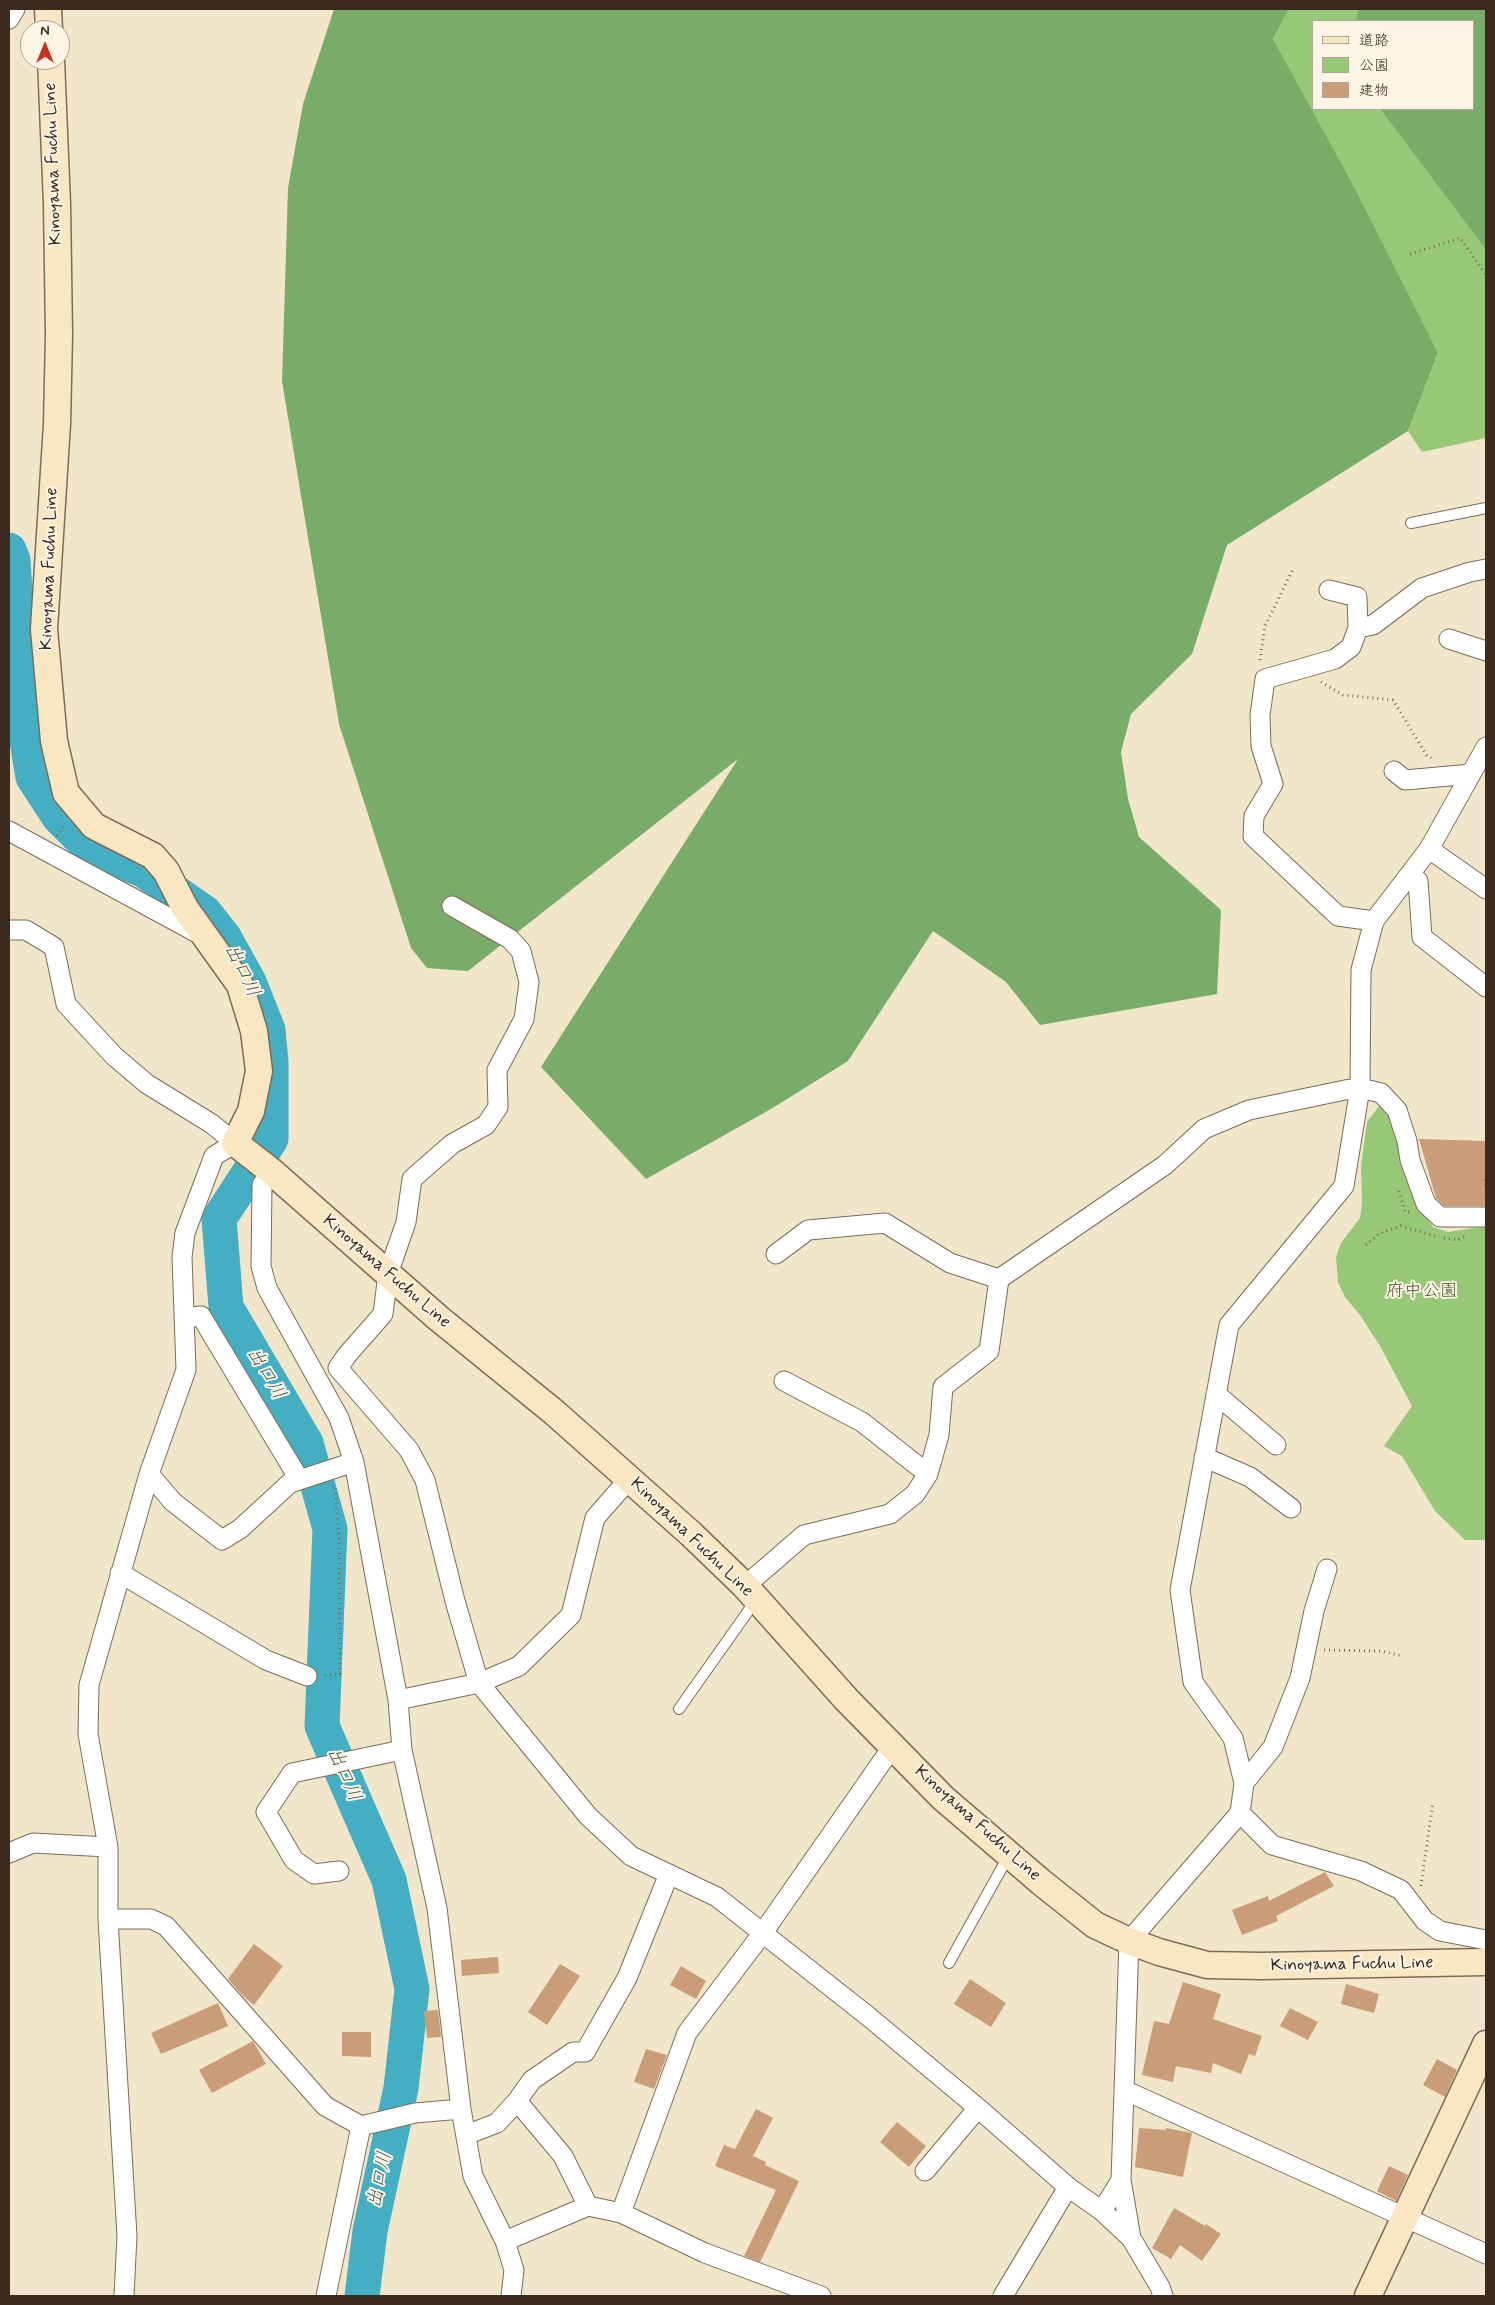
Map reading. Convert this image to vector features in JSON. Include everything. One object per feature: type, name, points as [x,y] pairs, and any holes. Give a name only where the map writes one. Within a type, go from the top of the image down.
[{"type":"main road","name":"Kinoyama Fuchu Line","points":[[51,70],[57,204],[59,335],[57,424],[44,629],[54,742],[66,792],[94,826],[153,856],[166,871],[185,908],[240,985],[254,1031],[259,1071],[251,1112],[238,1145],[271,1171],[437,1317],[555,1412],[751,1593],[846,1699],[944,1798],[1009,1855],[1095,1924],[1129,1941],[1159,1952],[1207,1965],[1261,1966],[1486,1962]]},
{"type":"main road","points":[[1368,2296],[1486,2044]]},
{"type":"street","points":[[9,18],[15,9]]},
{"type":"street","points":[[1358,628],[1373,625],[1422,588],[1470,572],[1486,569]]},
{"type":"street","points":[[1330,590],[1358,597],[1358,628],[1351,647],[1335,659],[1265,679],[1260,715],[1260,746],[1273,784],[1254,816],[1253,836],[1338,916],[1374,921]]},
{"type":"street","points":[[1449,639],[1486,651]]},
{"type":"street","points":[[1130,2238],[1121,2180],[1129,1941],[1240,1813],[1244,1783],[1233,1738],[1193,1682],[1180,1590],[1228,1325],[1344,1186],[1360,1088],[1361,970],[1374,921],[1429,849],[1486,747]]},
{"type":"street","points":[[1394,771],[1405,780],[1471,774]]},
{"type":"street","points":[[9,830],[208,939]]},
{"type":"street","points":[[1429,849],[1486,889]]},
{"type":"street","points":[[1408,876],[1418,881],[1422,937],[1486,987]]},
{"type":"street","points":[[452,906],[510,939],[521,951],[529,982],[524,1019],[497,1070],[498,1107],[486,1125],[452,1144],[412,1179],[406,1222],[388,1274],[383,1314],[338,1368],[409,1450],[425,1480],[455,1601],[479,1683],[588,1816],[631,1856],[717,1896],[762,1934],[869,2017],[978,2108],[1068,2187],[1102,2211],[1130,2238],[1160,2287],[1163,2296]]},
{"type":"street","points":[[9,930],[26,930],[54,947],[66,1004],[114,1056],[147,1084],[212,1124],[238,1145],[214,1156],[185,1233],[182,1257],[186,1370],[148,1474],[88,1685],[88,1734],[108,1847],[108,1919],[127,2236],[124,2296]]},
{"type":"street","points":[[751,1593],[804,1535],[890,1514],[915,1494],[928,1474],[939,1435],[944,1386],[990,1351],[1000,1279],[1165,1165],[1204,1129],[1249,1110],[1360,1088],[1381,1093],[1397,1110],[1407,1142],[1410,1160],[1426,1204],[1440,1217],[1486,1217]]},
{"type":"street","points":[[271,1171],[262,1185],[261,1266],[267,1288],[339,1418],[354,1462],[398,1700],[402,1750],[437,1908],[461,2109],[474,2176],[505,2241],[514,2270],[511,2296]]},
{"type":"street","points":[[776,1254],[808,1230],[885,1223],[950,1263],[1000,1279]]},
{"type":"street","points":[[184,1318],[201,1316],[299,1479]]},
{"type":"street","points":[[784,1381],[862,1422],[928,1474]]},
{"type":"street","points":[[1216,1394],[1276,1445]]},
{"type":"street","points":[[1204,1458],[1250,1477],[1291,1508]]},
{"type":"street","points":[[148,1474],[172,1502],[222,1540],[240,1529],[290,1482],[354,1462]]},
{"type":"street","points":[[398,1700],[479,1683],[519,1666],[571,1615],[595,1518],[628,1479]]},
{"type":"street","points":[[1244,1783],[1273,1748],[1300,1678],[1314,1611],[1326,1569]]},
{"type":"street","points":[[120,1573],[266,1660],[307,1676]]},
{"type":"street","points":[[621,2213],[688,2033],[762,1934],[893,1746]]},
{"type":"street","points":[[339,1872],[314,1874],[294,1860],[266,1812],[292,1773],[402,1750]]},
{"type":"street","points":[[1240,1813],[1272,1845],[1361,1872],[1401,1890],[1425,1921],[1440,1931],[1486,1940]]},
{"type":"street","points":[[9,1853],[33,1843],[108,1847]]},
{"type":"street","points":[[466,2135],[497,2123],[517,2101],[532,2080],[573,2052],[586,2052],[627,1978],[669,1874]]},
{"type":"street","points":[[108,1919],[151,1919],[166,1926],[325,2106],[361,2126],[414,2113],[461,2109]]},
{"type":"street","points":[[1124,2090],[1486,2254]]},
{"type":"street","points":[[517,2101],[563,2156],[588,2206]]},
{"type":"street","points":[[925,2170],[978,2108]]},
{"type":"street","points":[[326,2296],[361,2126]]},
{"type":"street","points":[[1102,2211],[1121,2180]]},
{"type":"street","points":[[1003,2296],[1068,2187]]},
{"type":"street","points":[[505,2241],[588,2206],[621,2213],[705,2253],[821,2296]]},
{"type":"lane","points":[[1411,523],[1486,508]]},
{"type":"lane","points":[[679,1709],[751,1593]]},
{"type":"lane","points":[[949,1963],[1009,1855]]},
{"type":"path","points":[[1410,254],[1460,238],[1486,275]]},
{"type":"path","points":[[1270,677],[1259,663],[1265,626],[1294,567]]},
{"type":"path","points":[[1315,665],[1321,683],[1343,695],[1393,700],[1427,756],[1436,760]]},
{"type":"path","points":[[46,850],[78,807]]},
{"type":"path","points":[[1485,1178],[1486,1188]]},
{"type":"path","points":[[1366,1245],[1379,1234],[1401,1226],[1429,1236],[1458,1240]]},
{"type":"path","points":[[334,1467],[339,1538],[340,1674]]},
{"type":"path","points":[[1306,1650],[1381,1652],[1402,1656]]},
{"type":"path","points":[[1412,1905],[1423,1882],[1433,1802]]},
{"type":"green space","points":[[334,9],[1289,9],[1273,39],[1354,187],[1438,353],[1408,431],[1227,545],[1192,654],[1131,714],[1121,752],[1128,799],[1139,837],[1221,910],[1217,994],[1040,1025],[1006,982],[933,931],[848,1061],[771,1109],[646,1179],[541,1067],[738,759],[468,971],[427,968],[411,948],[339,724],[282,381],[288,188],[303,104]]},
{"type":"green space","points":[[1289,9],[1358,9],[1356,20],[1312,20],[1312,110],[1381,110],[1486,250],[1486,438],[1422,452],[1408,431],[1438,353],[1273,39]]},
{"type":"green space","points":[[1358,9],[1486,9],[1486,250],[1381,110],[1475,110],[1475,20],[1356,20]]},
{"type":"green space","name":"府中公園","points":[[1379,1106],[1391,1119],[1396,1132],[1413,1198],[1433,1227],[1448,1232],[1486,1226],[1486,1540],[1465,1540],[1435,1511],[1402,1456],[1384,1446],[1412,1406],[1380,1346],[1360,1315],[1345,1297],[1338,1282],[1336,1257],[1341,1243],[1360,1218],[1362,1203],[1361,1166],[1367,1122]]},
{"type":"building","points":[[1419,1139],[1486,1141],[1486,1206],[1444,1206],[1436,1198]]},
{"type":"building","points":[[1325,1872],[1334,1886],[1276,1916],[1278,1921],[1242,1935],[1232,1910],[1268,1896],[1269,1901]]},
{"type":"building","points":[[254,1944],[283,1966],[254,2005],[228,1979]]},
{"type":"building","points":[[498,1957],[499,1973],[462,1976],[461,1960]]},
{"type":"building","points":[[560,1964],[580,1976],[547,2025],[528,2012]]},
{"type":"building","points":[[681,1966],[706,1981],[696,1999],[670,1985]]},
{"type":"building","points":[[970,1979],[1006,2003],[991,2027],[954,2004]]},
{"type":"building","points":[[1183,1982],[1221,1994],[1213,2019],[1262,2036],[1255,2056],[1249,2054],[1241,2074],[1213,2063],[1211,2073],[1176,2066],[1173,2082],[1142,2075],[1154,2021],[1169,2024]]},
{"type":"building","points":[[1346,1984],[1379,1994],[1374,2013],[1341,2004]]},
{"type":"building","points":[[218,2003],[228,2026],[161,2054],[151,2033]]},
{"type":"building","points":[[1290,2008],[1318,2022],[1308,2040],[1280,2026]]},
{"type":"building","points":[[438,2010],[441,2037],[427,2038],[424,2011]]},
{"type":"building","points":[[342,2032],[371,2032],[371,2057],[342,2056]]},
{"type":"building","points":[[253,2041],[266,2064],[212,2093],[199,2070]]},
{"type":"building","points":[[646,2049],[667,2055],[654,2089],[634,2082]]},
{"type":"building","points":[[1437,2059],[1457,2070],[1445,2097],[1423,2085]]},
{"type":"building","points":[[756,2109],[773,2118],[753,2156],[766,2162],[765,2165],[799,2181],[760,2262],[744,2256],[776,2190],[715,2166],[724,2145],[735,2149]]},
{"type":"building","points":[[897,2122],[926,2146],[909,2167],[880,2142]]},
{"type":"building","points":[[1139,2128],[1166,2130],[1166,2128],[1192,2133],[1183,2177],[1135,2167]]},
{"type":"building","points":[[1389,2166],[1408,2175],[1396,2201],[1377,2191]]},
{"type":"building","points":[[1174,2208],[1221,2234],[1202,2261],[1180,2245],[1171,2259],[1152,2248]]},
{"type":"waterway","name":"出口川","points":[[9,550],[13,560],[23,717],[33,777],[59,817],[83,841],[101,854],[143,870],[205,913],[224,937],[249,982],[268,1030],[271,1062],[271,1139],[219,1219],[226,1307],[306,1443],[330,1529],[322,1726],[389,1880],[412,1989],[401,2088],[370,2231],[362,2296]]}]
